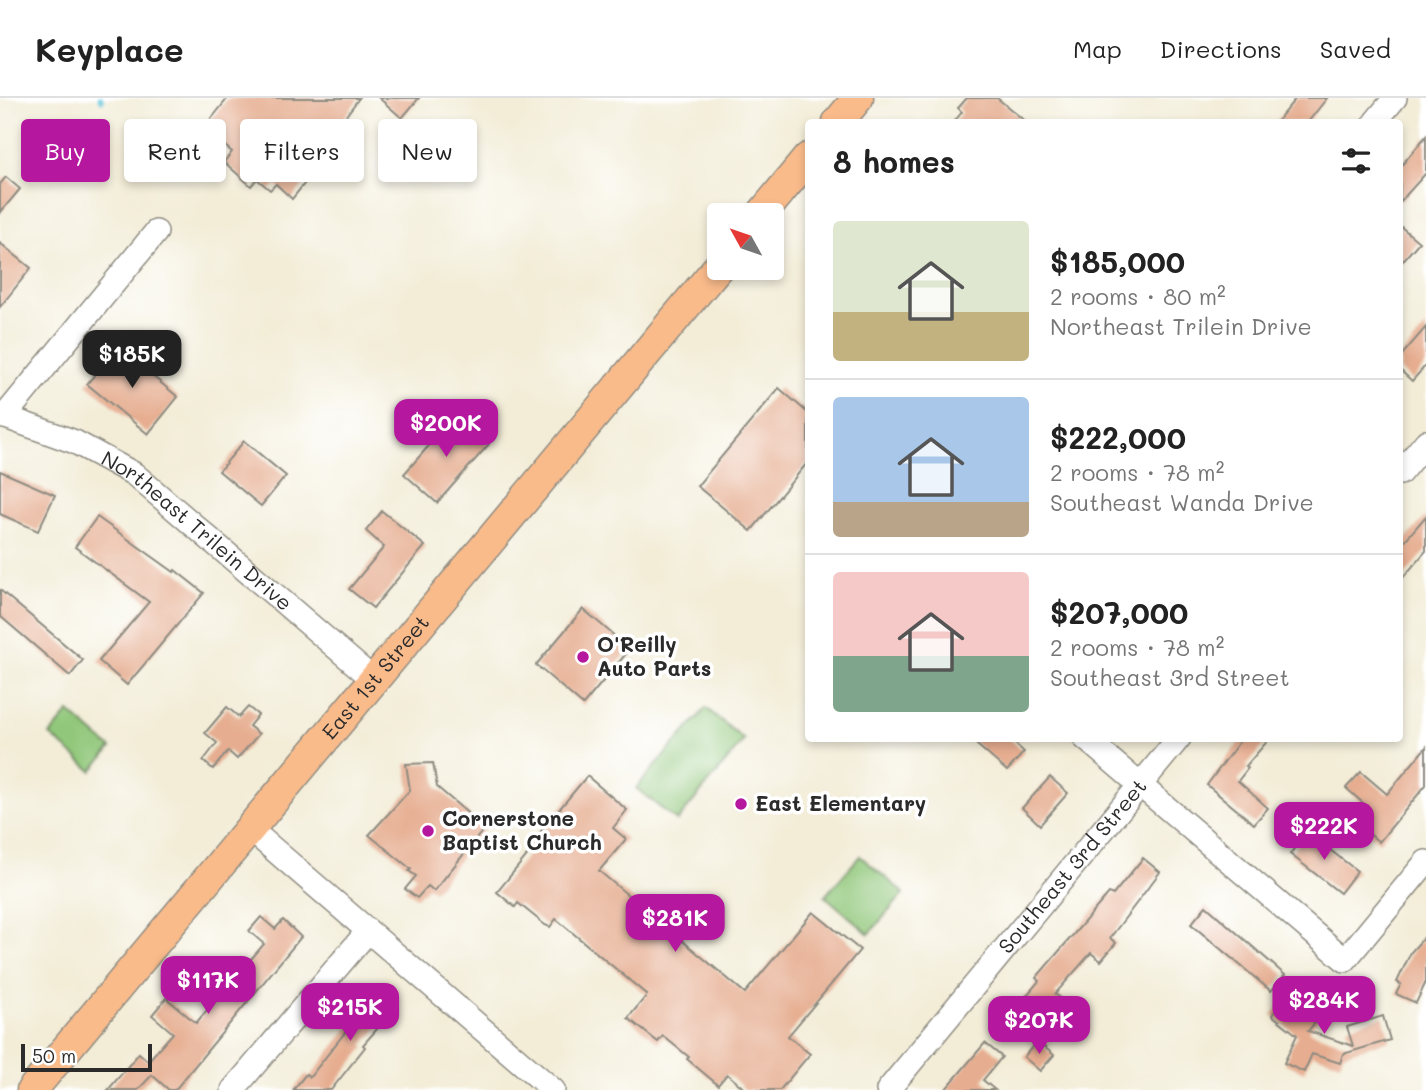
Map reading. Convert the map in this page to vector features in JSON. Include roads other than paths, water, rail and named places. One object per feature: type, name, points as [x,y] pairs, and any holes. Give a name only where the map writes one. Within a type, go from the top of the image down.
[{"type":"main road","points":[[840,119],[858,98]]},
{"type":"main road","points":[[771,203],[805,162]]},
{"type":"main road","name":"East 1st Street","points":[[32,1090],[707,279]]},
{"type":"street","points":[[1378,119],[1395,98]]},
{"type":"street","points":[[2,416],[156,232]]},
{"type":"street","name":"Northeast Trilein Drive","points":[[2,416],[75,442],[134,474],[374,680]]},
{"type":"street","points":[[1403,469],[1426,442]]},
{"type":"street","points":[[1090,742],[1345,960],[1426,862]]},
{"type":"street","name":"Southeast 3rd Street","points":[[888,1090],[1176,742]]},
{"type":"street","points":[[250,829],[553,1090]]},
{"type":"street","points":[[233,1090],[368,931]]},
{"type":"place","name":"O'Reilly Auto Parts","points":[[583,657]]},
{"type":"place","name":"East Elementary","points":[[741,804]]},
{"type":"place","name":"Cornerstone Baptist Church","points":[[428,831]]}]
